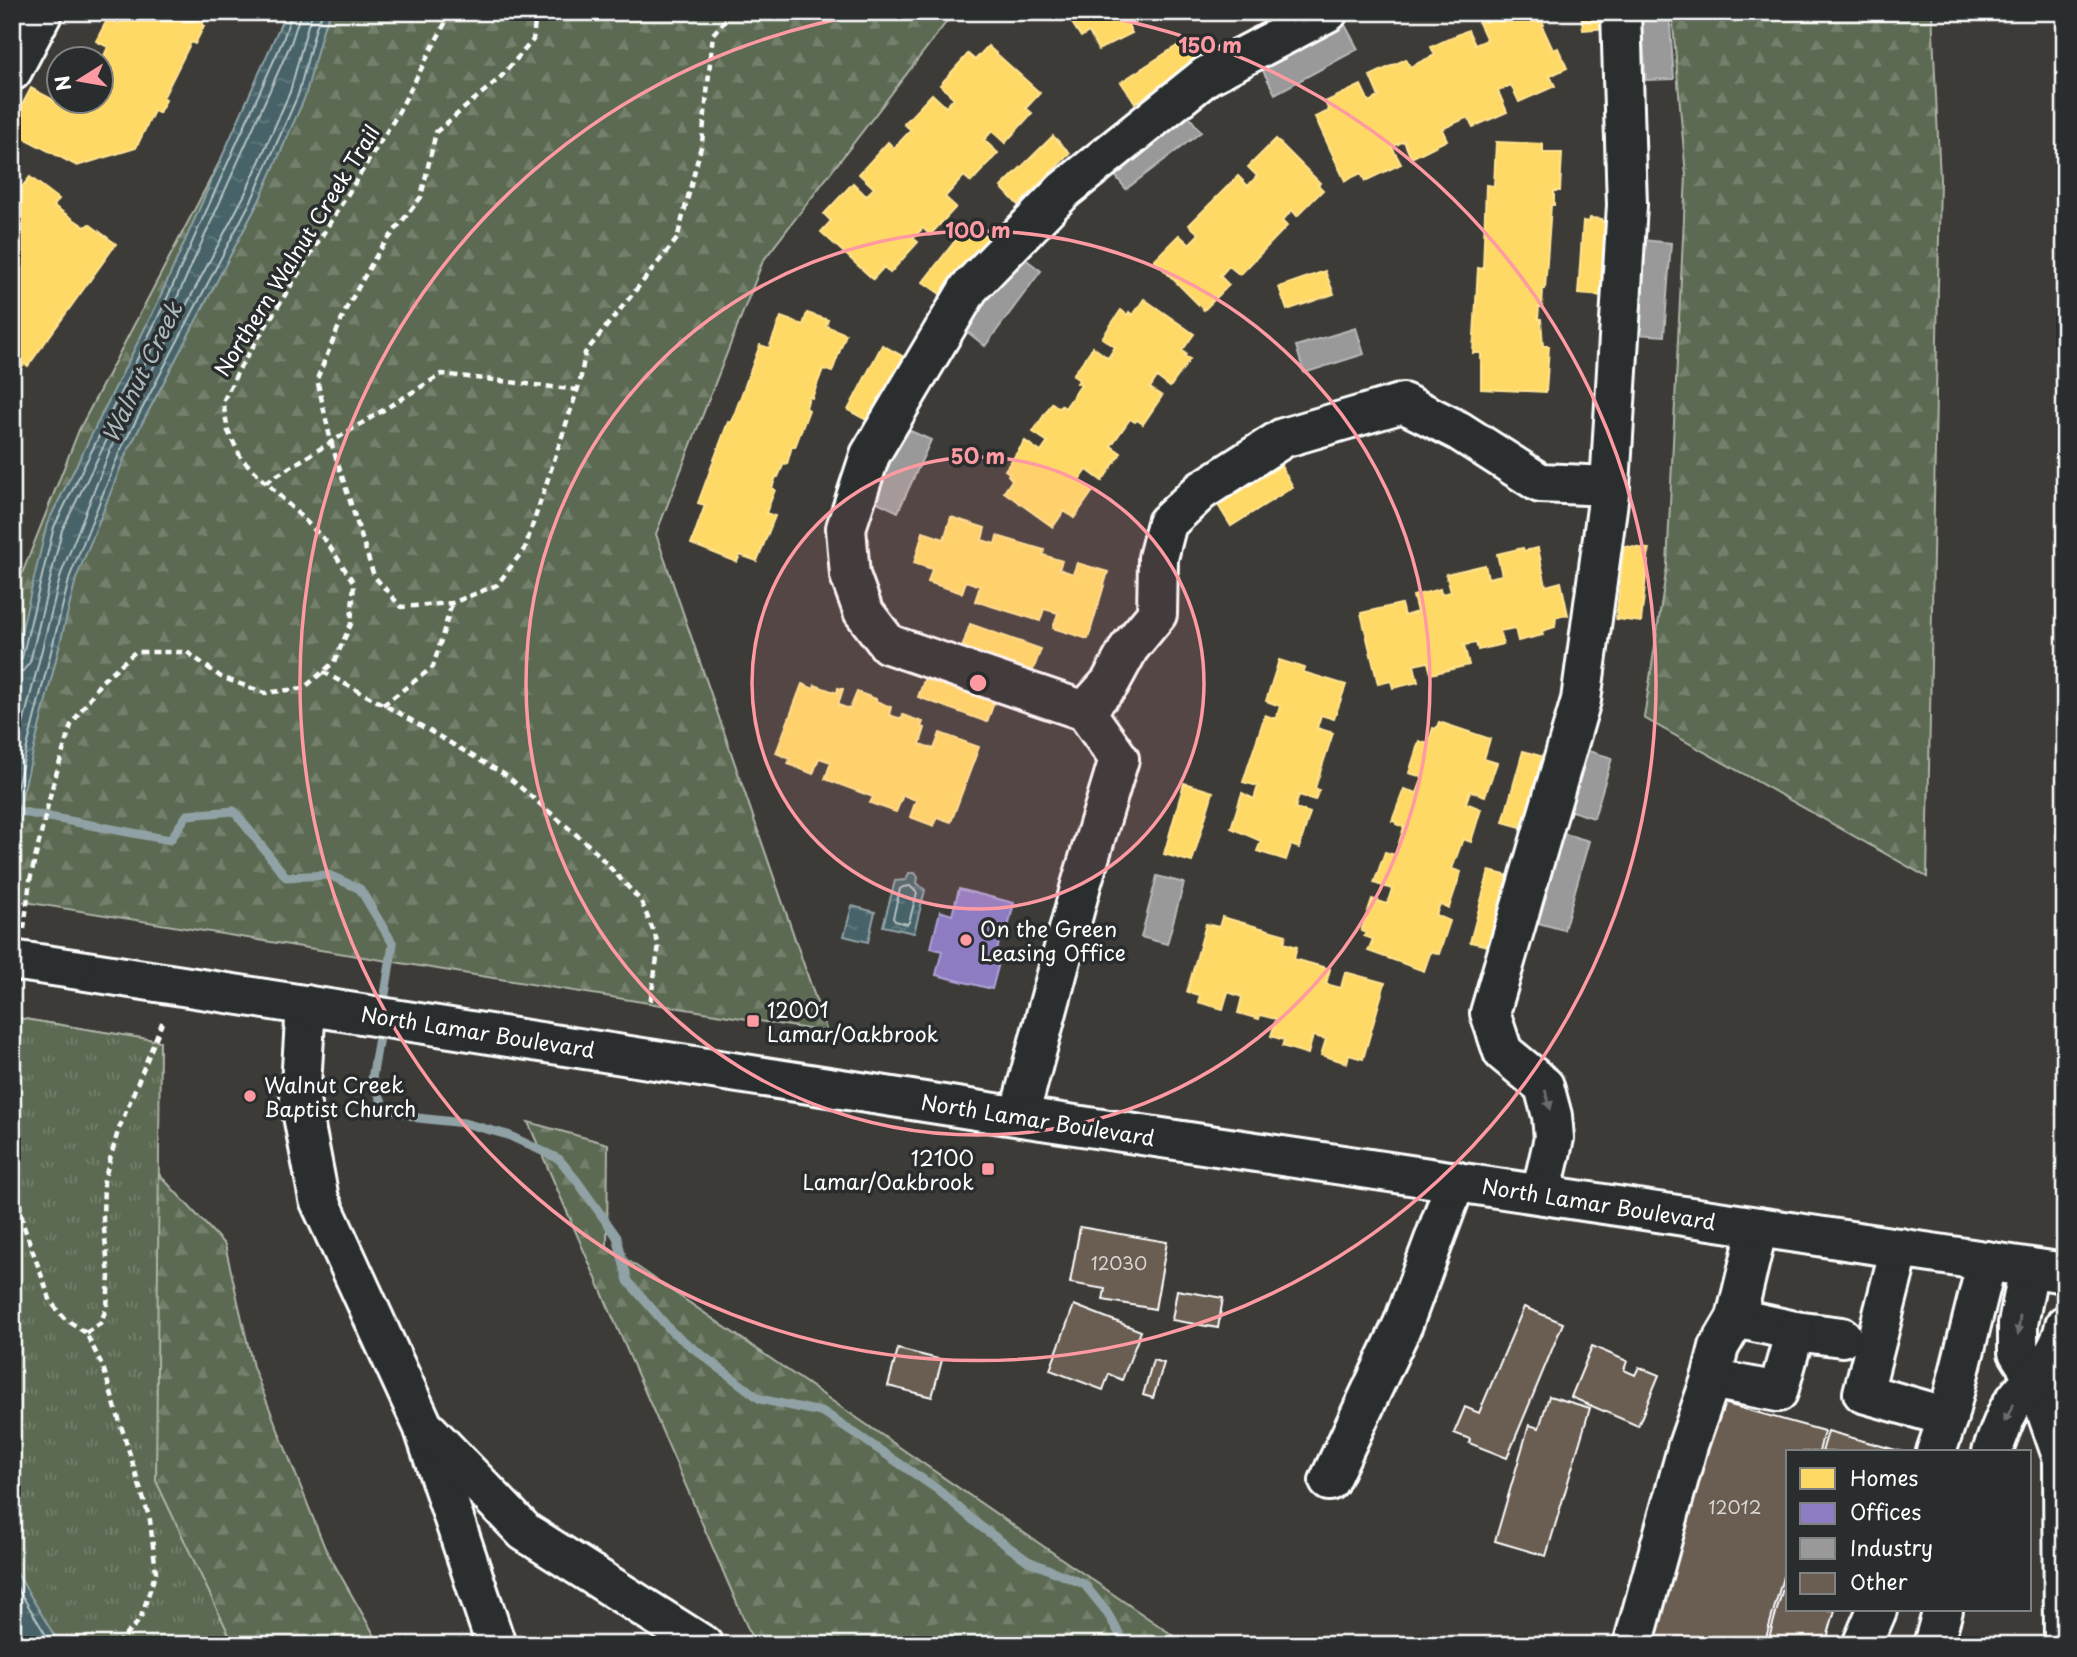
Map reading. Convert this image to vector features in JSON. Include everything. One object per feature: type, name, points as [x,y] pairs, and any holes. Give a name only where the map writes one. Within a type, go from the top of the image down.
[{"type":"main road","points":[[12,71],[44,12]]},
{"type":"main road","points":[[1019,1116],[1081,885],[1119,759],[1086,711],[888,644],[863,611],[850,575],[846,528],[870,455],[969,288],[1064,190],[1206,76],[1328,12]]},
{"type":"main road","points":[[1541,1194],[1554,1138],[1552,1116],[1544,1086],[1503,1052],[1490,1013],[1581,700],[1610,486],[1627,205],[1620,12]]},
{"type":"main road","points":[[1086,711],[1111,683],[1129,648],[1157,614],[1158,558],[1167,523],[1201,491],[1283,438],[1403,403],[1459,431],[1539,482],[1610,486]]},
{"type":"main road","name":"North Lamar Boulevard","points":[[12,960],[1019,1116],[2047,1270]]},
{"type":"main road","points":[[311,1006],[300,1100],[319,1199],[423,1426],[496,1645]]},
{"type":"main road","points":[[1329,1481],[1402,1324],[1456,1181]]},
{"type":"main road","points":[[1633,1645],[1688,1445],[1711,1379],[1719,1346],[1735,1318],[1758,1227]]},
{"type":"main road","points":[[1900,1248],[1863,1393],[1948,1417]]},
{"type":"main road","points":[[1937,1450],[1948,1417],[1987,1261]]},
{"type":"main road","points":[[2047,1270],[2018,1324],[2018,1352],[2035,1378],[2063,1459],[2064,1645]]},
{"type":"main road","points":[[1735,1318],[1795,1331],[1842,1337]]},
{"type":"main road","points":[[1993,1450],[2011,1407],[2051,1360],[2065,1325]]},
{"type":"main road","points":[[1711,1379],[1778,1392],[1795,1331]]},
{"type":"main road","points":[[423,1426],[525,1532],[703,1645]]},
{"type":"main road","points":[[1862,1645],[1876,1612]]},
{"type":"main road","points":[[1933,1645],[1942,1612]]},
{"type":"path","name":"Northern Walnut Creek Trail","points":[[37,851],[71,725],[101,682],[135,652],[187,653],[221,677],[265,693],[304,688],[334,662],[351,624],[354,583],[326,541],[241,457],[228,431],[223,402],[239,369],[397,115],[451,12]]},
{"type":"path","points":[[536,12],[533,40],[500,78],[436,132],[421,197],[379,251],[346,309],[317,379],[331,442],[374,576],[401,607],[452,603],[496,585],[525,548],[578,390],[585,353],[677,239],[702,143],[713,34],[733,12]]},
{"type":"path","points":[[266,482],[442,374],[578,390]]},
{"type":"path","points":[[383,705],[433,667],[452,603]]},
{"type":"path","points":[[323,672],[507,776],[592,848],[640,901],[659,945],[650,1003]]},
{"type":"path","points":[[86,1333],[100,1324],[107,1307],[109,1276],[103,1220],[104,1181],[118,1131],[164,1017]]},
{"type":"path","points":[[12,1143],[23,1224],[51,1302],[64,1318],[86,1333],[103,1367],[150,1520],[156,1572],[140,1620],[117,1644]]},
{"type":"green space","points":[[298,12],[954,12],[763,261],[656,534],[827,1032],[12,900],[12,599],[79,430]]},
{"type":"green space","points":[[1672,12],[1932,12],[1940,179],[1927,877],[1644,718],[1667,566],[1686,176]]},
{"type":"green space","points":[[12,1017],[160,1041],[156,1171],[225,1245],[253,1367],[325,1548],[380,1645],[12,1645]]},
{"type":"green space","points":[[12,1017],[160,1041],[156,1481],[234,1645],[12,1645]]},
{"type":"green space","points":[[528,1122],[608,1144],[607,1246],[1187,1645],[755,1645]]},
{"type":"water","name":"Walnut Creek","points":[[286,12],[331,12],[323,29],[305,97],[259,201],[126,454],[76,579],[12,837],[12,670],[47,524],[158,302]]},
{"type":"water","points":[[909,873],[915,873],[918,877],[917,883],[925,890],[914,933],[883,926],[895,881],[906,880]]},
{"type":"water","points":[[852,906],[875,912],[868,942],[844,936]]},
{"type":"water","points":[[12,1565],[60,1645],[22,1645],[12,1628]]},
{"type":"building: Homes","points":[[125,12],[208,12],[195,44],[191,42],[163,98],[166,100],[159,113],[154,111],[136,148],[77,166],[12,132],[12,124],[31,88],[46,96],[46,116],[116,116],[116,46],[106,46],[96,41],[108,18],[119,24]]},
{"type":"building: Homes","points":[[1070,12],[1154,12],[1128,25],[1132,33],[1098,50],[1089,32],[1081,37],[1070,20],[1073,19]]},
{"type":"building: Homes","points":[[1496,12],[1538,12],[1553,50],[1558,48],[1567,68],[1550,76],[1555,86],[1519,102],[1511,85],[1498,91],[1507,112],[1473,127],[1468,117],[1442,129],[1447,140],[1411,158],[1404,141],[1392,147],[1401,164],[1365,181],[1361,173],[1345,181],[1315,117],[1329,111],[1325,102],[1361,85],[1369,102],[1379,97],[1370,76],[1406,59],[1410,67],[1435,55],[1431,47],[1468,30],[1475,45],[1487,40],[1478,21]]},
{"type":"building: Homes","points":[[1581,12],[1606,12],[1607,28],[1583,30]]},
{"type":"building: Homes","points":[[1183,42],[1197,63],[1135,103],[1121,82]]},
{"type":"building: Homes","points":[[988,46],[1040,93],[1026,108],[1032,113],[1005,143],[992,131],[984,140],[998,153],[971,182],[964,176],[945,197],[956,207],[930,235],[923,228],[913,238],[918,242],[890,273],[884,267],[873,279],[821,232],[831,221],[824,214],[853,183],[866,196],[874,188],[859,174],[888,142],[894,148],[911,130],[904,124],[932,94],[946,107],[954,98],[940,85],[968,54],[975,60]]},
{"type":"building: Homes","points":[[1053,136],[1070,153],[1018,205],[1001,187]]},
{"type":"building: Homes","points":[[1276,139],[1320,183],[1318,185],[1323,190],[1297,216],[1292,210],[1282,221],[1287,226],[1240,275],[1229,266],[1220,276],[1229,285],[1204,310],[1154,260],[1179,235],[1189,244],[1199,234],[1189,225],[1238,176],[1248,186],[1257,176],[1248,167]]},
{"type":"building: Homes","points":[[1496,142],[1543,144],[1543,153],[1562,153],[1560,191],[1554,191],[1554,205],[1551,205],[1545,289],[1538,319],[1541,319],[1543,346],[1549,346],[1546,392],[1481,389],[1481,353],[1473,353],[1478,268],[1483,269],[1486,185],[1494,186]]},
{"type":"building: Homes","points":[[30,177],[59,199],[54,206],[85,227],[89,224],[116,244],[28,366],[24,364],[12,380],[12,199]]},
{"type":"building: Homes","points":[[1590,218],[1608,222],[1603,296],[1578,294],[1583,221],[1589,222]]},
{"type":"building: Homes","points":[[969,223],[988,238],[943,296],[923,282]]},
{"type":"building: Homes","points":[[1325,271],[1334,294],[1287,310],[1279,287]]},
{"type":"building: Homes","points":[[1144,299],[1194,334],[1182,351],[1186,354],[1184,356],[1190,359],[1170,387],[1157,377],[1150,388],[1162,396],[1143,424],[1130,419],[1111,446],[1121,453],[1102,481],[1087,470],[1079,481],[1093,491],[1074,518],[1064,511],[1053,527],[1004,492],[1012,480],[1005,470],[1025,441],[1041,452],[1048,442],[1033,432],[1052,403],[1059,408],[1061,405],[1065,408],[1081,385],[1073,375],[1093,347],[1108,358],[1115,347],[1102,338],[1121,310],[1127,315],[1129,312],[1133,315]]},
{"type":"building: Homes","points":[[807,313],[828,320],[826,326],[846,334],[832,372],[823,369],[812,398],[809,397],[806,408],[809,410],[795,447],[792,446],[787,464],[784,463],[776,477],[772,488],[775,490],[766,513],[775,516],[757,561],[740,555],[737,562],[691,544],[705,505],[698,503],[760,345],[769,348],[781,317],[803,325]]},
{"type":"building: Homes","points":[[882,345],[904,357],[870,422],[848,410]]},
{"type":"building: Homes","points":[[1281,466],[1293,487],[1231,526],[1218,505]]},
{"type":"building: Homes","points":[[951,517],[985,528],[982,540],[995,544],[997,536],[1044,550],[1043,555],[1062,561],[1059,569],[1073,574],[1077,563],[1108,572],[1088,639],[1053,628],[1058,613],[1044,609],[1040,621],[975,601],[980,586],[966,581],[962,593],[928,582],[932,569],[914,563],[923,532],[944,539]]},
{"type":"building: Homes","points":[[1624,546],[1649,549],[1641,622],[1616,619]]},
{"type":"building: Homes","points":[[1523,548],[1524,551],[1538,548],[1546,586],[1561,582],[1568,615],[1556,617],[1555,627],[1542,631],[1543,635],[1518,641],[1515,628],[1500,631],[1503,644],[1478,650],[1476,643],[1464,645],[1469,665],[1431,674],[1428,662],[1414,665],[1418,682],[1393,688],[1391,681],[1378,684],[1361,613],[1401,604],[1404,616],[1417,612],[1413,596],[1440,589],[1441,594],[1451,592],[1446,574],[1485,565],[1488,578],[1502,575],[1497,554]]},
{"type":"building: Homes","points":[[970,624],[1041,649],[1032,673],[962,648]]},
{"type":"building: Homes","points":[[1279,660],[1305,668],[1303,672],[1346,685],[1334,719],[1321,715],[1317,728],[1333,733],[1315,788],[1319,790],[1315,800],[1299,795],[1295,808],[1310,813],[1299,848],[1291,845],[1286,860],[1257,851],[1261,841],[1231,828],[1242,793],[1254,799],[1258,786],[1243,782],[1265,715],[1276,719],[1280,706],[1266,701]]},
{"type":"building: Homes","points":[[926,675],[995,700],[987,722],[918,697]]},
{"type":"building: Homes","points":[[802,684],[814,689],[815,685],[837,693],[838,688],[843,689],[838,705],[850,709],[857,692],[891,707],[889,715],[902,719],[903,715],[923,722],[921,727],[925,728],[920,744],[934,749],[940,733],[979,747],[951,822],[937,817],[934,826],[910,817],[916,800],[903,795],[896,812],[870,803],[873,797],[825,779],[831,762],[819,758],[813,774],[788,764],[790,759],[776,753]]},
{"type":"building: Homes","points":[[1439,722],[1490,739],[1484,759],[1497,763],[1485,796],[1470,791],[1466,803],[1481,809],[1471,842],[1463,839],[1452,869],[1461,872],[1449,908],[1440,904],[1436,915],[1450,921],[1439,954],[1431,951],[1424,971],[1368,951],[1373,939],[1364,936],[1366,933],[1361,931],[1372,899],[1387,904],[1392,889],[1374,883],[1385,852],[1395,855],[1404,827],[1392,821],[1404,789],[1417,793],[1423,777],[1409,773],[1419,741],[1428,744],[1433,728],[1436,729]]},
{"type":"building: Homes","points":[[1523,751],[1547,758],[1528,829],[1503,822]]},
{"type":"building: Homes","points":[[1184,783],[1213,792],[1192,862],[1164,854]]},
{"type":"building: Homes","points":[[1489,871],[1513,877],[1489,950],[1488,946],[1470,942]]},
{"type":"building: Homes","points":[[1222,917],[1286,935],[1284,943],[1297,947],[1294,959],[1330,969],[1326,984],[1341,988],[1345,972],[1385,983],[1363,1059],[1349,1055],[1347,1063],[1321,1055],[1326,1039],[1313,1036],[1308,1054],[1282,1046],[1284,1040],[1271,1036],[1276,1019],[1260,1015],[1259,1019],[1238,1013],[1242,997],[1228,992],[1223,1009],[1198,1002],[1200,995],[1187,992],[1206,924],[1219,927]]},
{"type":"building: Offices","name":"On the Green Leasing Office","points":[[959,889],[1014,903],[1007,932],[1002,931],[995,958],[1000,959],[992,989],[936,975],[942,951],[931,948],[940,911],[952,915]]},
{"type":"building: Industry","points":[[1641,12],[1669,12],[1674,79],[1646,80]]},
{"type":"building: Industry","points":[[1345,25],[1358,49],[1275,94],[1262,69]]},
{"type":"building: Industry","points":[[1184,110],[1201,132],[1126,189],[1109,168]]},
{"type":"building: Industry","points":[[1643,240],[1671,243],[1664,336],[1636,334]]},
{"type":"building: Industry","points":[[1020,255],[1041,271],[985,346],[964,329]]},
{"type":"building: Industry","points":[[1356,328],[1364,354],[1304,373],[1296,346]]},
{"type":"building: Industry","points":[[906,429],[931,440],[898,512],[873,500]]},
{"type":"building: Industry","points":[[1585,750],[1612,758],[1594,818],[1568,810]]},
{"type":"building: Industry","points":[[1562,833],[1589,841],[1564,930],[1538,923]]},
{"type":"building: Industry","points":[[1157,876],[1184,883],[1167,944],[1141,937]]},
{"type":"building: Other","points":[[1080,1227],[1167,1242],[1155,1309],[1103,1300],[1105,1289],[1070,1283]]},
{"type":"building: Other","points":[[1177,1290],[1223,1298],[1218,1328],[1172,1320]]},
{"type":"building: Other","points":[[1074,1305],[1141,1331],[1122,1380],[1109,1374],[1103,1390],[1050,1370]]},
{"type":"building: Other","points":[[1524,1307],[1563,1323],[1507,1458],[1469,1443],[1470,1439],[1454,1433],[1465,1407],[1479,1413]]},
{"type":"building: Other","points":[[1592,1346],[1627,1361],[1624,1370],[1635,1375],[1639,1367],[1659,1375],[1638,1426],[1571,1397]]},
{"type":"building: Other","points":[[898,1349],[942,1360],[932,1397],[888,1386]]},
{"type":"building: Other","points":[[1153,1360],[1164,1363],[1153,1398],[1143,1395]]},
{"type":"building: Other","points":[[1549,1396],[1590,1408],[1546,1556],[1495,1541],[1529,1425],[1539,1428]]},
{"type":"building: Other","points":[[1712,1400],[1824,1431],[1819,1450],[1786,1450],[1786,1566],[1764,1645],[1643,1645]]},
{"type":"building: Other","points":[[1828,1431],[1896,1450],[1823,1450]]},
{"type":"building: Other","points":[[1786,1577],[1786,1612],[1834,1612],[1825,1645],[1767,1645]]},
{"type":"waterway","points":[[12,810],[170,840],[187,815],[234,811],[286,877],[329,875],[360,889],[393,944],[383,1007]]},
{"type":"waterway","points":[[381,1025],[372,1079],[384,1106],[418,1118],[464,1123],[508,1135],[559,1159],[617,1237],[628,1281],[672,1332],[760,1399],[825,1413],[937,1489],[980,1526],[1028,1561],[1084,1584],[1106,1611],[1126,1645]]},
{"type":"place","name":"On the Green Leasing Office","points":[[966,940]]},
{"type":"place","name":"12001 Lamar/Oakbrook","points":[[753,1021]]},
{"type":"place","name":"Walnut Creek Baptist Church","points":[[250,1096]]},
{"type":"place","name":"12100 Lamar/Oakbrook","points":[[988,1169]]}]
